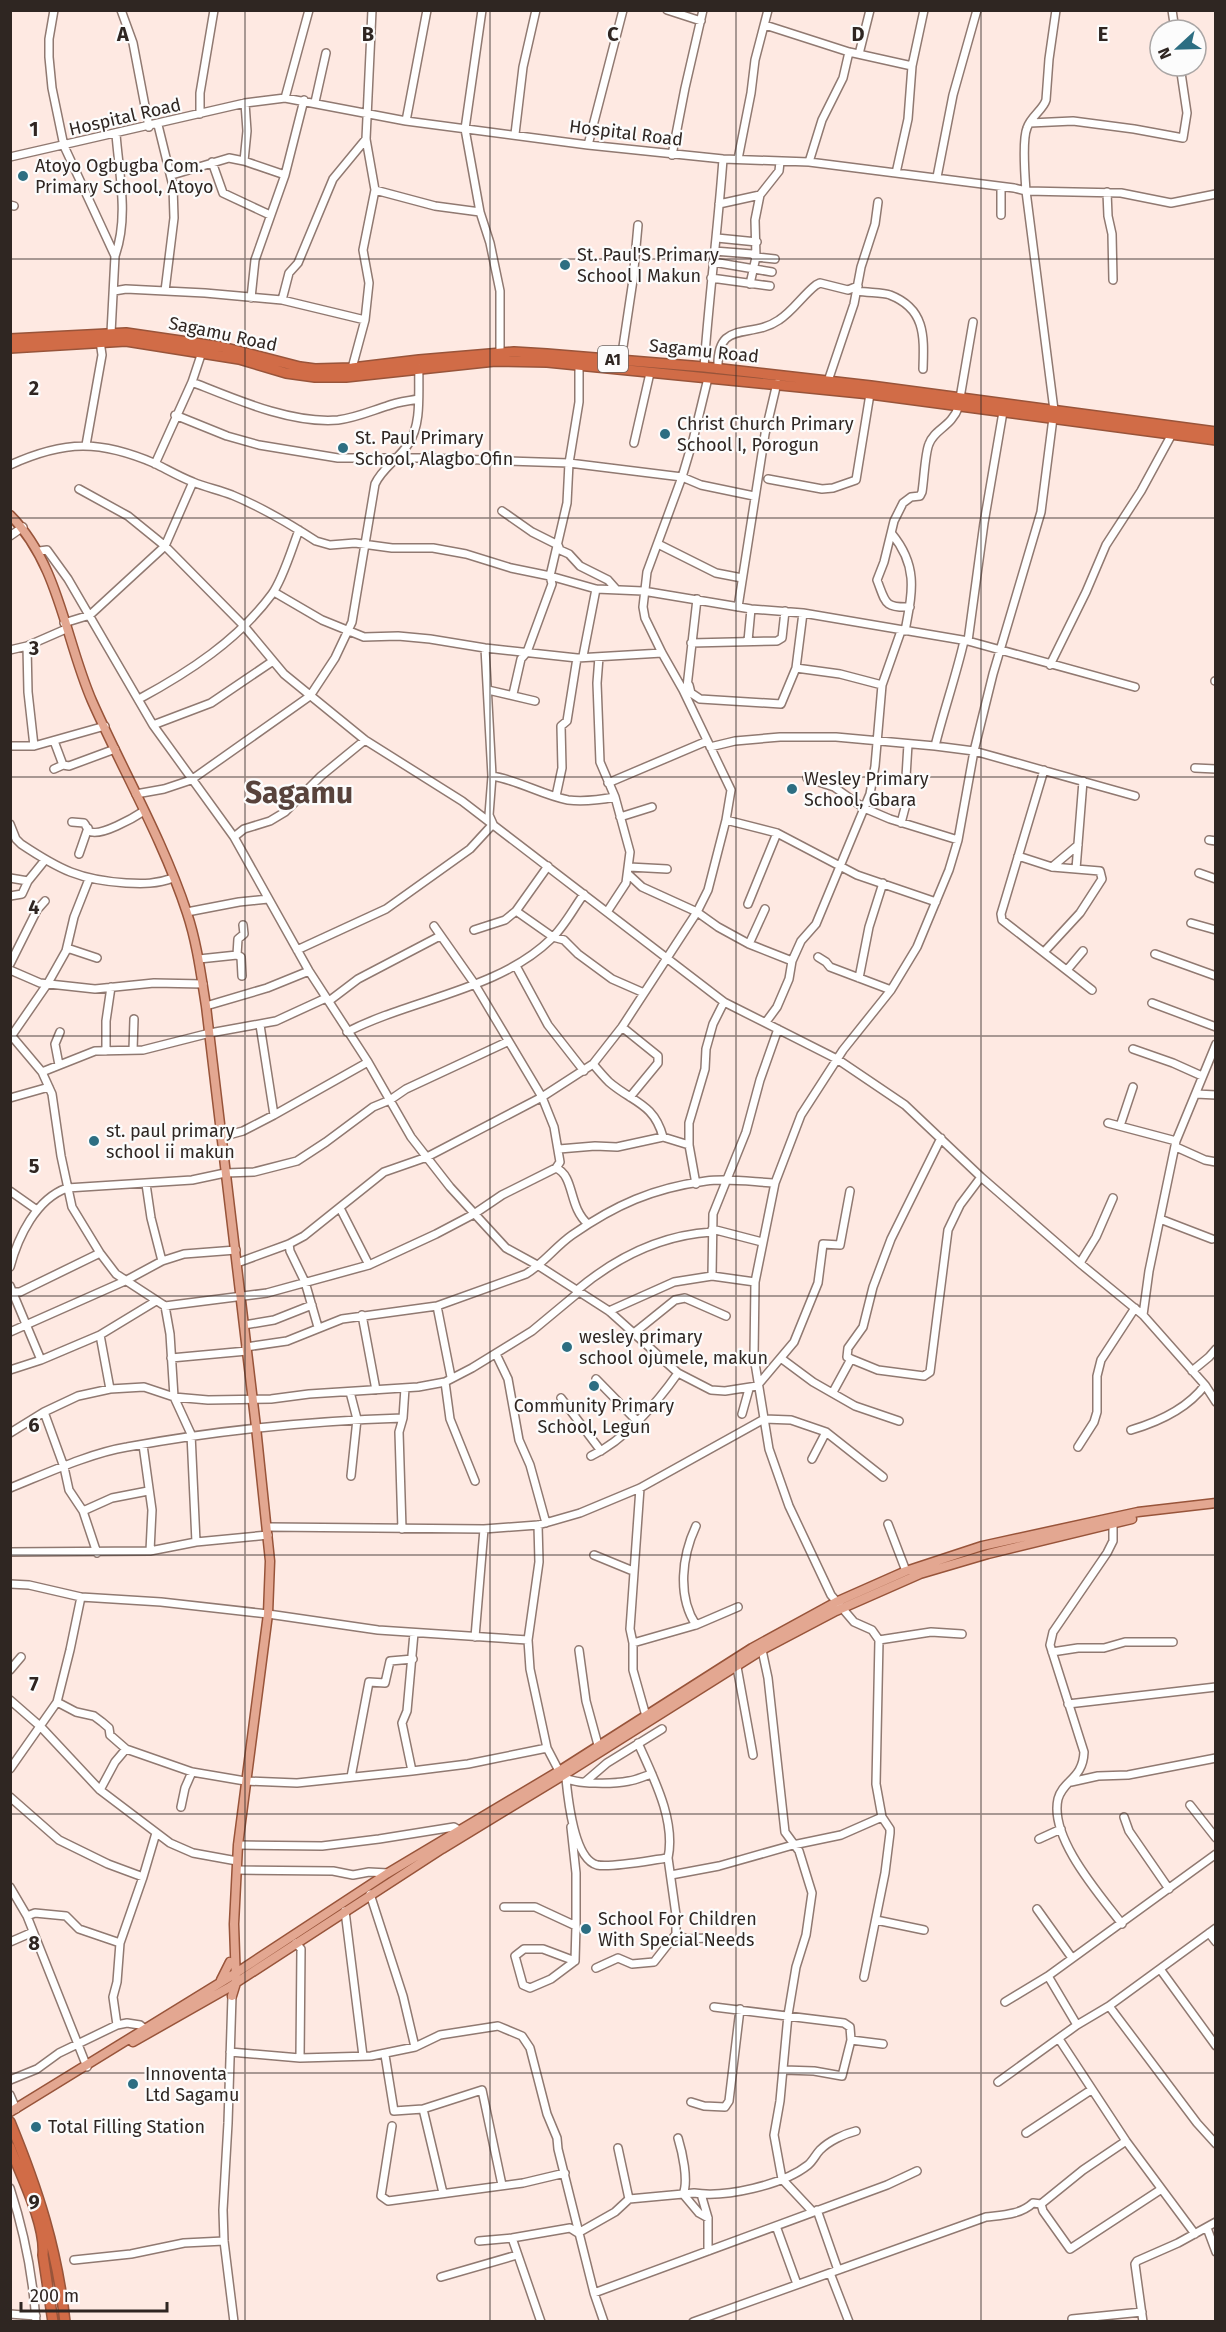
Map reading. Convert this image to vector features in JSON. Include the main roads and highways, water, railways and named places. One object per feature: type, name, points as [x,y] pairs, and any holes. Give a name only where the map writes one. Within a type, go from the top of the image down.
[{"type":"highway","name":"Sagamu Road","points":[[10,339],[111,333],[137,334],[222,347],[300,367],[352,368],[514,352],[621,360],[704,367],[777,383],[959,402],[1003,412],[1054,414],[1215,440]]},
{"type":"highway","name":"Sagamu Road","points":[[10,348],[126,341],[239,358],[299,376],[315,377],[346,377],[495,361],[579,365],[708,378],[743,376],[828,381],[959,402],[1215,432]]},
{"type":"highway","points":[[10,2120],[38,2194],[52,2242],[65,2322]]},
{"type":"highway","points":[[11,2150],[33,2207],[44,2245],[43,2255],[53,2322]]},
{"type":"main road","points":[[10,515],[23,527],[39,551],[92,701],[136,794],[187,912],[199,959],[207,1006],[268,1531],[270,1585],[238,1845],[234,1924],[231,1932],[232,1984]]},
{"type":"main road","points":[[218,1984],[232,1984],[251,1963],[388,1873],[459,1830],[563,1775],[598,1745],[752,1648],[906,1571],[969,1550],[1059,1528],[1138,1512],[1215,1503]]},
{"type":"main road","points":[[10,2120],[232,1984],[370,1894],[762,1650],[839,1605],[920,1574],[988,1554],[1138,1517],[1215,1508]]},
{"type":"main road","points":[[232,1960],[251,1963]]},
{"type":"main road","points":[[13,2111],[218,1984],[232,1960]]},
{"type":"place","name":"Atoyo Ogbugba Com. Primary School, Atoyo","points":[[23,176]]},
{"type":"place","name":"St. Paul'S Primary School I Makun","points":[[565,265]]},
{"type":"place","name":"Christ Church Primary School I, Porogun","points":[[665,434]]},
{"type":"place","name":"St. Paul Primary School, Alagbo Ofin","points":[[343,448]]},
{"type":"place","name":"Wesley Primary School, Gbara","points":[[792,789]]},
{"type":"place","name":"st. paul primary school ii makun","points":[[94,1141]]},
{"type":"place","name":"wesley primary school ojumele, makun","points":[[567,1347]]},
{"type":"place","name":"Community Primary School, Legun","points":[[594,1386]]},
{"type":"place","name":"School For Children With Special Needs","points":[[586,1929]]},
{"type":"place","name":"Innoventa Ltd Sagamu","points":[[133,2084]]},
{"type":"place","name":"Total Filling Station","points":[[36,2127]]},
{"type":"district","name":"Sagamu","points":[[299,793]]}]
